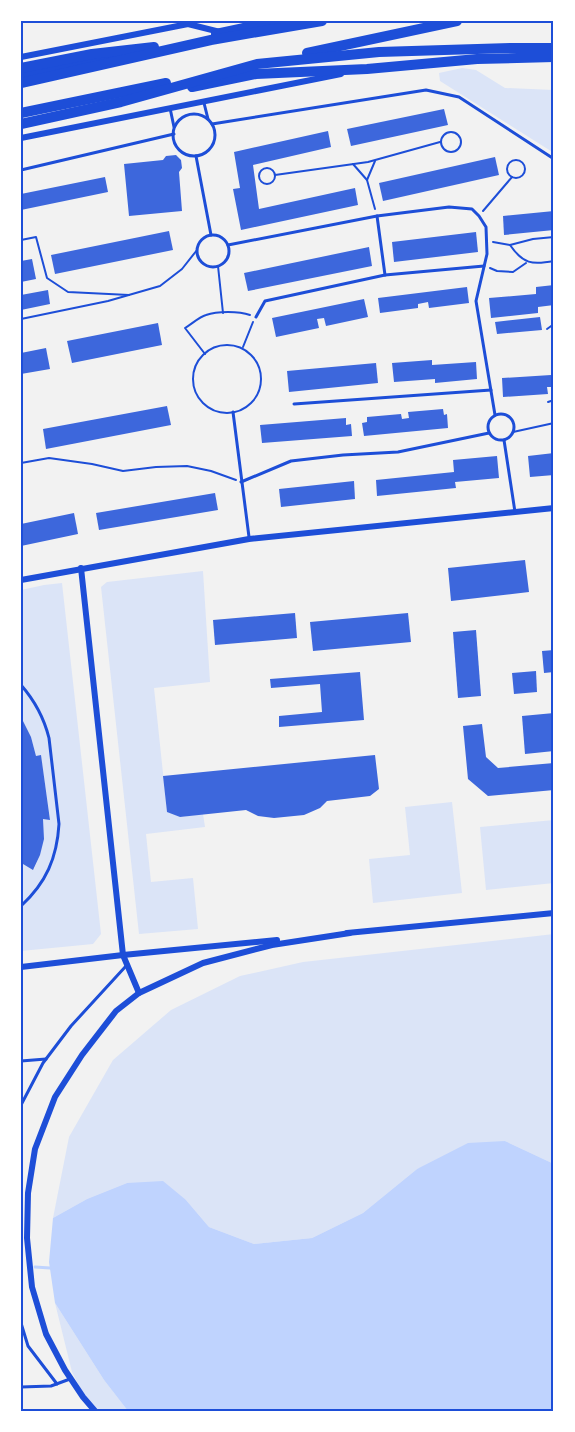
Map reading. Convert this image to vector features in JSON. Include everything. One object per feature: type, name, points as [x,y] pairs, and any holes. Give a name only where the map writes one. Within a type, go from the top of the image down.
[{"type":"main road","points":[[21,68],[92,54],[212,40],[266,21]]},
{"type":"main road","points":[[21,76],[277,21]]},
{"type":"main road","points":[[21,83],[212,40],[322,21]]},
{"type":"main road","points":[[21,113],[457,21]]},
{"type":"main road","points":[[534,57],[554,41]]},
{"type":"main road","points":[[21,122],[121,102],[257,64],[379,52],[554,48]]},
{"type":"main road","points":[[21,122],[256,74],[367,69],[477,59],[554,57]]},
{"type":"street","points":[[21,57],[188,24],[223,33]]},
{"type":"street","points":[[21,138],[367,69]]},
{"type":"street","points":[[21,580],[249,539],[554,508]]},
{"type":"street","points":[[81,568],[123,955],[139,993]]},
{"type":"street","points":[[21,967],[123,955],[554,914]]},
{"type":"street","points":[[95,1411],[83,1397],[46,1334],[32,1287],[27,1238],[28,1193],[34,1149],[56,1097],[82,1055],[116,1011],[139,993],[202,963],[272,945],[350,933]]},
{"type":"lane","points":[[212,124],[426,90],[459,97],[554,159]]},
{"type":"lane","points":[[170,108],[175,128],[174,141],[177,147],[182,152],[196,156],[209,150],[215,138],[215,131],[208,119],[204,102]]},
{"type":"lane","points":[[175,128],[182,118],[188,115],[195,114],[208,119]]},
{"type":"lane","points":[[21,170],[174,134]]},
{"type":"lane","points":[[196,156],[212,235]]},
{"type":"lane","points":[[228,245],[377,216],[449,207],[472,209],[486,227],[484,266],[476,300],[495,415]]},
{"type":"lane","points":[[377,216],[385,275]]},
{"type":"lane","points":[[212,235],[222,237],[228,245],[229,255],[218,266],[208,266],[199,260],[197,250],[201,240],[212,235]]},
{"type":"lane","points":[[256,317],[265,302],[385,275],[484,266]]},
{"type":"lane","points":[[294,404],[491,390]]},
{"type":"lane","points":[[233,412],[249,539]]},
{"type":"lane","points":[[504,414],[511,419],[513,432],[504,440],[495,440],[489,433],[489,421],[495,415],[504,414]]},
{"type":"lane","points":[[241,482],[291,461],[398,452],[489,433]]},
{"type":"lane","points":[[504,440],[515,512]]},
{"type":"lane","points":[[21,686],[36,704],[46,726],[59,824],[56,851],[49,870],[39,887],[21,906]]},
{"type":"lane","points":[[21,1105],[46,1059],[71,1026],[127,965]]},
{"type":"lane","points":[[21,1061],[46,1059]]},
{"type":"lane","points":[[21,1323],[28,1346],[57,1384]]},
{"type":"lane","points":[[21,1387],[51,1386],[71,1378]]},
{"type":"path","points":[[275,175],[376,159],[440,142],[445,134],[452,132],[458,134],[462,144],[458,150],[449,152],[443,149],[440,142]]},
{"type":"path","points":[[367,180],[376,159]]},
{"type":"path","points":[[520,160],[526,167],[525,172],[518,178],[512,177],[508,172],[508,163],[520,160]]},
{"type":"path","points":[[353,164],[367,180],[377,216]]},
{"type":"path","points":[[265,168],[270,169],[275,175],[273,180],[267,184],[259,178],[261,170],[265,168]]},
{"type":"path","points":[[479,216],[512,177]]},
{"type":"path","points":[[21,240],[36,237],[47,278],[68,292],[132,295]]},
{"type":"path","points":[[487,241],[510,245],[554,237]]},
{"type":"path","points":[[510,245],[526,262],[554,261]]},
{"type":"path","points":[[21,319],[132,295],[160,286],[182,268],[197,250]]},
{"type":"path","points":[[484,266],[513,272],[526,262]]},
{"type":"path","points":[[218,266],[223,313]]},
{"type":"path","points":[[205,354],[185,328],[206,315],[243,313],[256,317],[242,348]]},
{"type":"path","points":[[547,329],[554,324]]},
{"type":"path","points":[[232,345],[242,348],[251,354],[261,373],[258,394],[243,409],[233,412],[221,412],[210,408],[201,401],[195,390],[193,379],[195,368],[201,357],[210,350],[232,345]]},
{"type":"path","points":[[548,402],[554,400]]},
{"type":"path","points":[[513,432],[554,423]]},
{"type":"path","points":[[21,463],[49,458],[123,471],[187,466],[211,471],[241,482]]},
{"type":"shaded area","points":[[462,68],[476,70],[505,88],[554,90],[554,153],[440,81],[439,73]]},
{"type":"shaded area","points":[[203,571],[210,682],[154,688],[167,811],[180,817],[203,814],[205,827],[146,834],[151,882],[193,878],[198,929],[139,934],[101,587],[107,582]]},
{"type":"shaded area","points":[[62,583],[101,934],[93,944],[21,951],[21,867],[23,864],[34,869],[42,845],[43,819],[50,819],[41,756],[36,756],[31,737],[21,717],[21,590]]},
{"type":"shaded area","points":[[452,802],[462,893],[373,903],[369,859],[410,855],[405,807]]},
{"type":"shaded area","points":[[554,820],[554,883],[486,890],[480,827]]},
{"type":"shaded area","points":[[554,934],[554,1164],[505,1141],[417,1169],[363,1213],[312,1238],[254,1244],[209,1227],[186,1200],[127,1183],[87,1199],[53,1218],[69,1137],[113,1060],[171,1010],[240,976],[303,962]]},
{"type":"shaded area","points":[[55,1303],[104,1380],[128,1411],[92,1411],[72,1372]]},
{"type":"water","points":[[505,1141],[554,1164],[554,1411],[128,1411],[104,1380],[55,1303],[49,1262],[53,1218],[87,1199],[127,1183],[163,1181],[186,1200],[209,1227],[254,1244],[312,1238],[363,1213],[417,1169],[468,1143]]},
{"type":"building","points":[[444,109],[448,125],[351,146],[347,129]]},
{"type":"building","points":[[328,131],[331,147],[253,165],[259,209],[355,188],[358,205],[241,230],[233,189],[240,188],[234,152]]},
{"type":"building","points":[[176,155],[181,160],[182,168],[179,172],[182,211],[129,216],[124,164],[163,160],[166,156]]},
{"type":"building","points":[[495,157],[499,175],[383,201],[379,183]]},
{"type":"building","points":[[105,177],[108,192],[21,210],[21,194]]},
{"type":"building","points":[[554,211],[554,230],[504,235],[503,216]]},
{"type":"building","points":[[169,231],[173,250],[55,274],[51,255]]},
{"type":"building","points":[[476,232],[478,252],[394,262],[392,242]]},
{"type":"building","points":[[369,247],[372,266],[248,291],[244,273]]},
{"type":"building","points":[[32,259],[36,279],[21,282],[21,261]]},
{"type":"building","points":[[554,285],[554,305],[538,307],[538,313],[491,318],[489,298],[536,294],[536,287]]},
{"type":"building","points":[[467,287],[469,303],[429,308],[428,302],[418,304],[418,308],[380,313],[378,298]]},
{"type":"building","points":[[48,290],[50,304],[21,310],[21,295]]},
{"type":"building","points":[[364,299],[368,317],[326,326],[324,318],[317,319],[319,328],[276,337],[272,318]]},
{"type":"building","points":[[540,317],[542,330],[497,334],[495,322]]},
{"type":"building","points":[[158,323],[162,345],[72,363],[67,341]]},
{"type":"building","points":[[46,348],[50,369],[21,374],[21,353]]},
{"type":"building","points":[[432,360],[432,365],[476,362],[477,379],[435,383],[435,379],[394,382],[392,363]]},
{"type":"building","points":[[376,363],[378,383],[289,392],[287,371]]},
{"type":"building","points":[[551,369],[554,369],[554,387],[547,387],[548,394],[503,397],[502,378],[551,375]]},
{"type":"building","points":[[167,406],[171,425],[46,449],[43,429]]},
{"type":"building","points":[[443,409],[444,415],[447,414],[448,428],[364,436],[362,423],[367,422],[367,417],[401,414],[402,419],[409,418],[408,412]]},
{"type":"building","points":[[346,418],[346,425],[351,424],[352,436],[262,443],[260,425]]},
{"type":"building","points":[[554,453],[554,475],[530,477],[528,456]]},
{"type":"building","points":[[497,456],[499,478],[455,482],[456,488],[377,496],[376,480],[454,472],[453,460]]},
{"type":"building","points":[[354,481],[355,499],[281,507],[279,489]]},
{"type":"building","points":[[215,493],[218,510],[99,530],[96,513]]},
{"type":"building","points":[[74,513],[78,534],[21,546],[21,524]]},
{"type":"building","points":[[525,560],[529,592],[451,601],[448,568]]},
{"type":"building","points":[[295,613],[297,638],[215,645],[213,620]]},
{"type":"building","points":[[408,613],[411,642],[313,651],[310,622]]},
{"type":"building","points":[[476,630],[481,696],[458,698],[453,632]]},
{"type":"building","points":[[554,650],[554,672],[544,673],[542,651]]},
{"type":"building","points":[[536,671],[537,692],[514,694],[512,673]]},
{"type":"building","points":[[360,672],[364,720],[279,727],[279,716],[322,712],[320,684],[271,688],[270,679]]},
{"type":"building","points":[[554,713],[554,751],[525,754],[522,716]]},
{"type":"building","points":[[21,717],[31,737],[36,756],[41,755],[50,820],[43,819],[44,839],[33,870],[23,864],[21,867]]},
{"type":"building","points":[[482,724],[486,757],[498,768],[554,763],[554,790],[488,796],[468,779],[463,726]]},
{"type":"building","points":[[375,755],[379,789],[370,796],[327,801],[320,808],[304,815],[274,818],[258,816],[246,810],[180,817],[167,812],[163,776]]},
{"type":"waterway","points":[[35,1267],[50,1268]]}]
